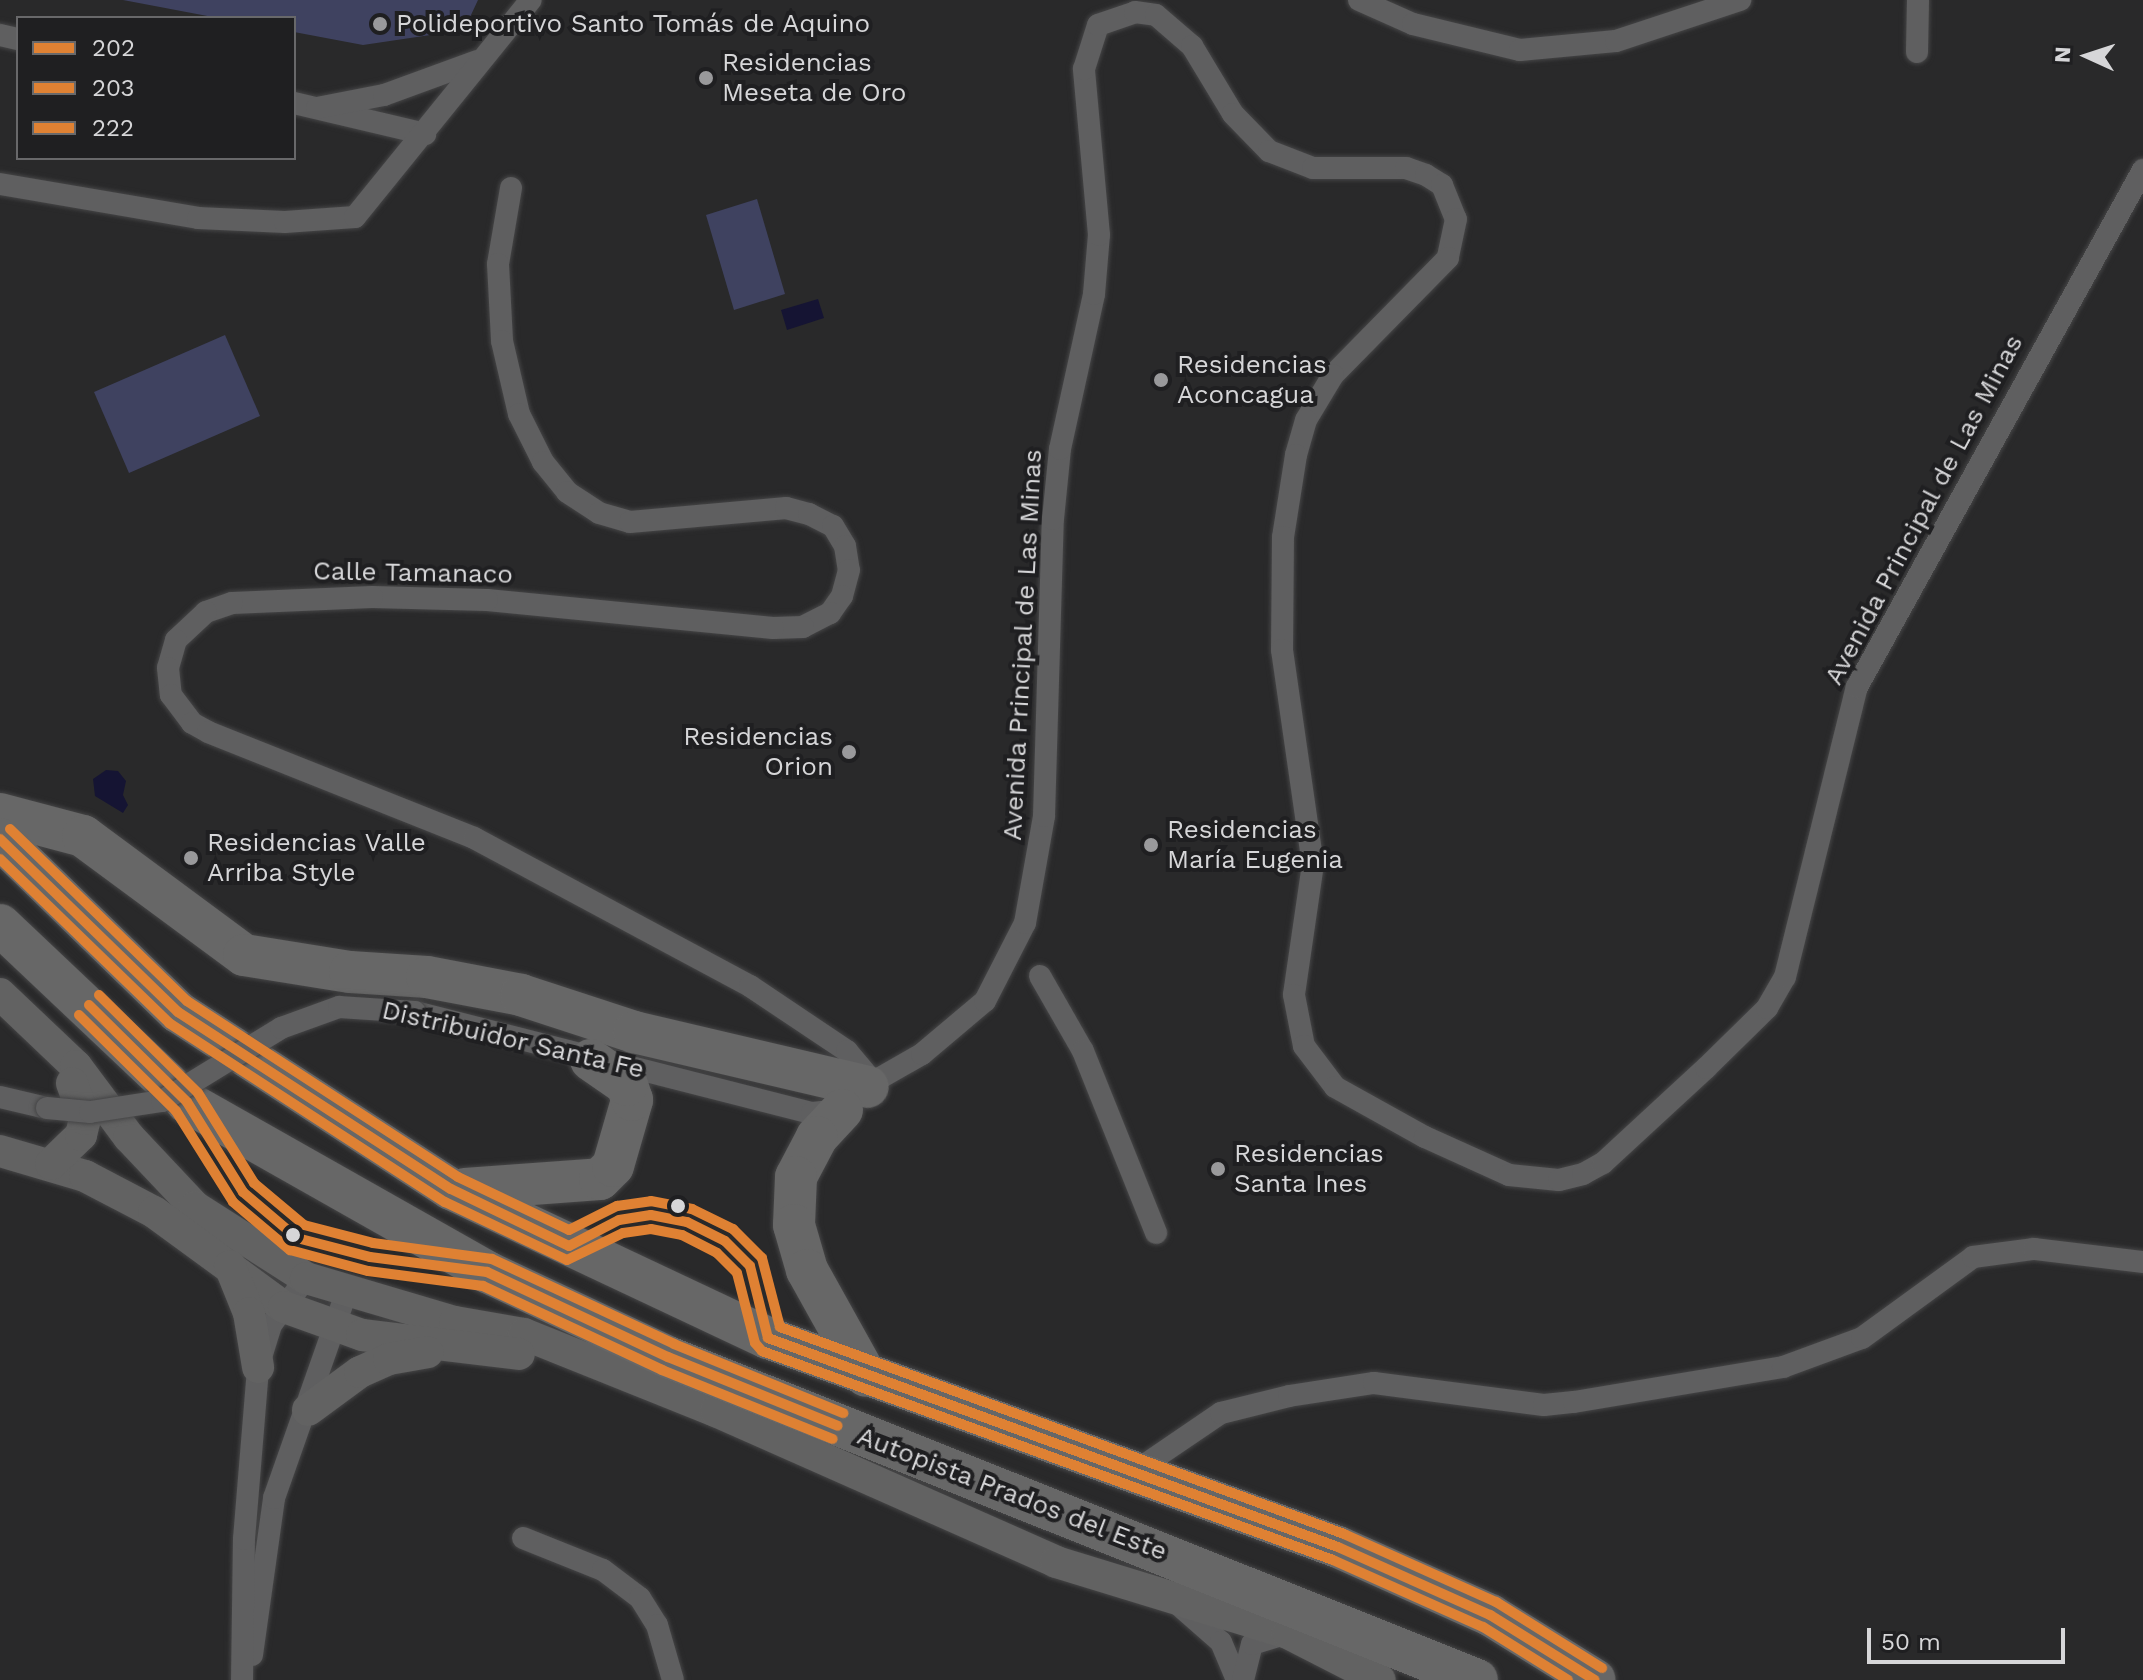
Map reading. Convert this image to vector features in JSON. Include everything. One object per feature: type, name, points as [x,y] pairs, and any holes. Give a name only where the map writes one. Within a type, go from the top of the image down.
[{"type":"highway","points":[[0,814],[83,836],[244,955],[350,972],[427,977],[521,995],[634,1032],[861,1093],[817,1137],[796,1177],[794,1225],[807,1270],[866,1376]]},
{"type":"highway","points":[[0,839],[178,1012],[451,1189],[768,1338],[866,1376],[1137,1470],[1338,1547],[1490,1615],[1595,1680]]},
{"type":"highway","name":"Autopista Prados del Este","points":[[0,925],[187,1102],[487,1272],[668,1357],[1477,1680]]},
{"type":"highway","points":[[451,1189],[600,1179],[613,1166],[632,1100],[627,1085],[591,1060]]},
{"type":"street","points":[[0,184],[198,218],[326,221],[355,217],[425,134],[478,61],[531,0]]},
{"type":"street","points":[[1359,0],[1413,24],[1520,50],[1616,41],[1740,0]]},
{"type":"street","points":[[1917,52],[1918,0]]},
{"type":"street","name":"Avenida Principal de Las Minas","points":[[861,1093],[922,1054],[985,1001],[1009,963],[1037,877],[1044,816],[1053,519],[1060,449],[1094,294],[1099,235],[1084,69],[1098,25],[1135,12],[1156,15],[1176,27],[1233,114],[1269,151],[1289,162],[1313,168],[1406,168],[1442,185],[1452,201],[1455,240],[1448,258],[1340,365],[1306,420],[1296,455],[1283,537],[1282,650],[1313,864],[1294,995],[1304,1046],[1335,1087],[1390,1121],[1509,1175],[1534,1179],[1559,1180],[1603,1163],[1767,1008],[1797,939],[1857,687],[2143,170]]},
{"type":"street","points":[[317,108],[384,95],[478,61]]},
{"type":"street","points":[[296,103],[425,134]]},
{"type":"street","name":"Calle Tamanaco","points":[[511,188],[498,264],[502,341],[519,414],[543,462],[567,492],[588,506],[630,522],[786,508],[809,514],[833,526],[845,546],[849,570],[836,604],[803,627],[773,628],[487,600],[372,597],[232,603],[206,612],[176,640],[168,668],[171,695],[192,723],[208,732],[474,838],[738,978],[847,1051],[861,1093]]},
{"type":"street","points":[[1040,976],[1083,1051],[1156,1233]]},
{"type":"street","points":[[0,994],[45,1033],[129,1137],[195,1207],[306,1278],[455,1322],[524,1334],[716,1411],[1056,1562],[1288,1633],[1380,1680]]},
{"type":"street","name":"Distribuidor Santa Fe","points":[[0,1097],[80,1111],[145,1106],[310,1015],[339,1007],[415,1012],[781,1108],[861,1093]]},
{"type":"street","points":[[45,1033],[78,1094],[85,1119],[81,1135],[51,1164]]},
{"type":"street","points":[[0,1151],[51,1164],[154,1212],[228,1263],[284,1307],[335,1327],[362,1335],[486,1350],[575,1355]]},
{"type":"street","points":[[1137,1470],[1221,1413],[1289,1396],[1374,1383],[1544,1405],[1574,1402],[1783,1367],[1862,1338],[1973,1257],[2021,1248],[2143,1262]]},
{"type":"street","points":[[228,1263],[249,1313],[258,1367]]},
{"type":"street","points":[[242,1680],[244,1539],[258,1367],[268,1332],[306,1278]]},
{"type":"street","points":[[249,1680],[274,1498],[308,1410],[347,1291]]},
{"type":"street","points":[[308,1410],[360,1372],[389,1359],[486,1350]]},
{"type":"street","points":[[523,1538],[603,1570],[640,1598],[657,1625],[673,1680]]},
{"type":"street","points":[[1170,1599],[1214,1634],[1230,1655],[1240,1680]]},
{"type":"street","points":[[1240,1680],[1252,1644],[1288,1633]]},
{"type":"shaded area","name":"Polideportivo Santo Tomás de Aquino","points":[[123,0],[478,0],[464,30],[363,45],[296,32],[296,16],[207,16]]},
{"type":"shaded area","points":[[757,199],[785,294],[734,310],[706,215]]},
{"type":"shaded area","points":[[818,299],[824,318],[787,330],[781,310]]},
{"type":"shaded area","points":[[225,335],[260,416],[129,473],[94,392]]},
{"type":"shaded area","points":[[106,770],[118,771],[126,781],[123,795],[128,805],[123,813],[95,796],[93,779]]},
{"type":"transit line","name":"222","points":[[10,829],[187,1001],[458,1177],[569,1230],[617,1206],[651,1201],[692,1209],[733,1229],[762,1258],[780,1327],[1344,1534],[1496,1602],[1602,1668]]},
{"type":"transit line","name":"202","points":[[0,839],[178,1012],[451,1189],[569,1246],[619,1220],[651,1215],[687,1222],[725,1241],[750,1266],[768,1338],[1338,1547],[1490,1615],[1595,1680]]},
{"type":"transit line","name":"203","points":[[0,859],[169,1023],[445,1202],[567,1260],[623,1233],[651,1229],[682,1235],[717,1253],[737,1273],[755,1343],[762,1351],[1333,1560],[1483,1627],[1568,1680]]},
{"type":"transit line","name":"222","points":[[99,995],[198,1093],[254,1183],[304,1225],[373,1243],[492,1259],[674,1344],[843,1413]]},
{"type":"transit line","name":"202","points":[[89,1005],[187,1102],[243,1192],[297,1238],[370,1257],[487,1272],[668,1357],[838,1426]]},
{"type":"transit line","name":"203","points":[[79,1015],[176,1111],[233,1202],[290,1250],[368,1271],[483,1286],[662,1370],[833,1439]]},
{"type":"place","name":"Polideportivo Santo Tomás de Aquino","points":[[380,24]]},
{"type":"place","name":"Residencias Meseta de Oro","points":[[706,78]]},
{"type":"place","name":"Residencias Aconcagua","points":[[1161,380]]},
{"type":"place","name":"Residencias Orion","points":[[849,752]]},
{"type":"place","name":"Residencias María Eugenia","points":[[1151,845]]},
{"type":"place","name":"Residencias Valle Arriba Style","points":[[191,858]]},
{"type":"place","name":"Residencias Santa Ines","points":[[1218,1169]]}]
